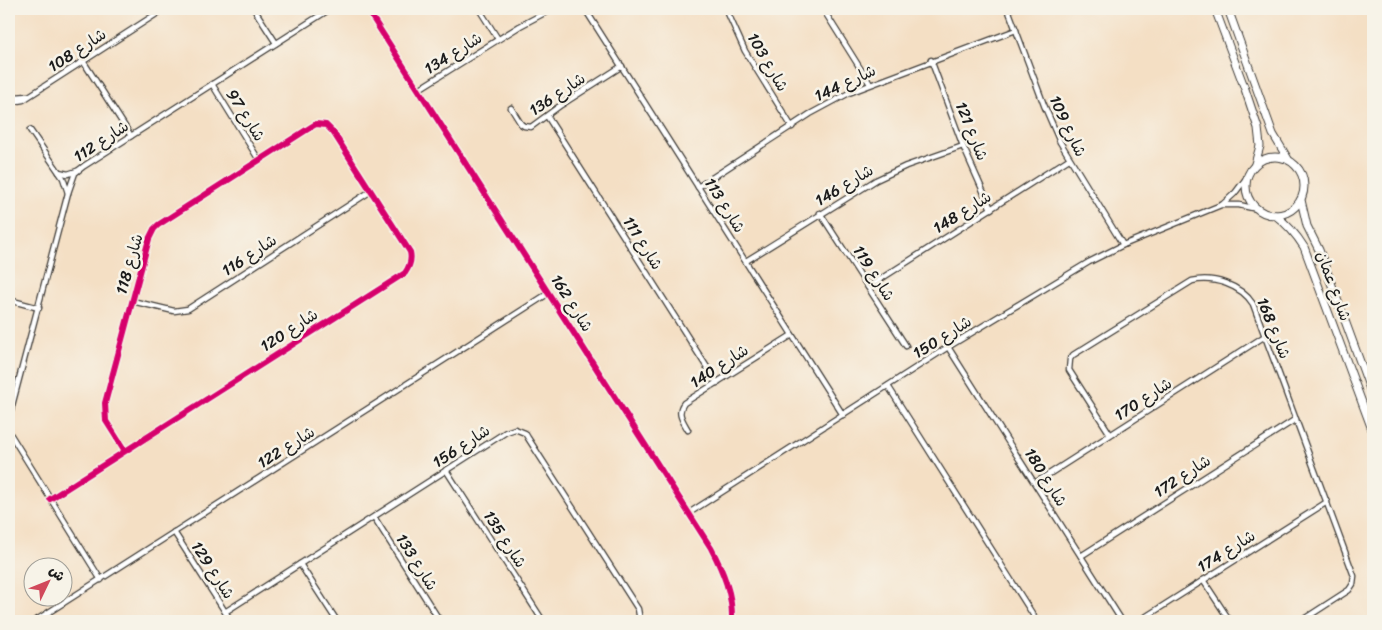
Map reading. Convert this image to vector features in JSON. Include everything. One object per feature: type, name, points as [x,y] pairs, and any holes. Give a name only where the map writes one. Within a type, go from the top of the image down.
[{"type":"main road","points":[[1215,9],[1246,89],[1258,128],[1260,146],[1255,164],[1247,178],[1247,195],[1257,209],[1265,214],[1275,215],[1290,211],[1301,200],[1305,185],[1300,170],[1288,160],[1280,157],[1271,156],[1255,164]]},
{"type":"main road","points":[[1228,9],[1273,134],[1288,160]]},
{"type":"main road","name":"شارع عمان","points":[[1301,200],[1304,218],[1319,250],[1373,397]]},
{"type":"main road","name":"شارع عمان","points":[[1275,215],[1297,235],[1304,247],[1373,432]]},
{"type":"street","name":"شارع 108","points":[[9,98],[20,101],[29,96],[164,9]]},
{"type":"street","points":[[254,9],[276,43]]},
{"type":"street","name":"شارع 112","points":[[9,418],[72,178],[77,171],[330,9]]},
{"type":"street","name":"شارع 162","points":[[367,9],[720,564],[730,598],[732,621]]},
{"type":"street","points":[[479,9],[498,39]]},
{"type":"street","name":"شارع 134","points":[[419,89],[498,39],[552,9]]},
{"type":"street","name":"شارع 113","points":[[585,9],[843,415]]},
{"type":"street","name":"شارع 103","points":[[726,9],[745,51],[792,127]]},
{"type":"street","points":[[822,9],[870,84]]},
{"type":"street","name":"شارع 109","points":[[1008,9],[1049,118],[1069,159],[1123,245]]},
{"type":"street","name":"شارع 144","points":[[698,187],[830,103],[870,84],[931,60],[1016,30]]},
{"type":"street","name":"شارع 121","points":[[931,60],[963,146],[991,209]]},
{"type":"street","points":[[83,61],[131,136]]},
{"type":"street","name":"شارع 136","points":[[511,108],[521,124],[531,127],[561,105],[622,66]]},
{"type":"street","name":"شارع 97","points":[[212,84],[260,160]]},
{"type":"street","points":[[9,94],[16,97],[29,96]]},
{"type":"street","name":"شارع 111","points":[[547,116],[717,383]]},
{"type":"street","name":"شارع 118","points":[[125,451],[106,421],[104,409],[149,239],[154,229],[316,124],[326,125],[334,132]]},
{"type":"street","points":[[30,130],[59,172],[68,193]]},
{"type":"street","name":"شارع 120","points":[[50,499],[405,273],[411,263],[410,252],[334,132]]},
{"type":"street","name":"شارع 146","points":[[746,261],[820,213],[890,172],[963,146]]},
{"type":"street","name":"شارع 148","points":[[868,287],[1069,159]]},
{"type":"street","points":[[59,172],[68,174],[77,171]]},
{"type":"street","name":"شارع 150","points":[[1222,205],[1247,178]]},
{"type":"street","name":"شارع 116","points":[[132,301],[174,311],[188,308],[371,191]]},
{"type":"street","name":"شارع 150","points":[[688,513],[948,347],[1070,273],[1123,245],[1222,205],[1239,205],[1257,209]]},
{"type":"street","name":"شارع 119","points":[[820,213],[906,346]]},
{"type":"street","name":"شارع 168","points":[[1110,434],[1069,370],[1070,359],[1077,352],[1192,281],[1211,279],[1244,292],[1253,304],[1354,576],[1353,584],[1349,590],[1302,621]]},
{"type":"street","name":"شارع 122","points":[[35,621],[549,294]]},
{"type":"street","points":[[9,300],[38,308]]},
{"type":"street","name":"شارع 140","points":[[688,430],[680,415],[681,407],[792,334]]},
{"type":"street","name":"شارع 170","points":[[1035,483],[1265,336]]},
{"type":"street","name":"شارع 180","points":[[948,347],[1122,621]]},
{"type":"street","points":[[888,386],[1037,621]]},
{"type":"street","points":[[9,393],[15,395]]},
{"type":"street","name":"شارع 172","points":[[1081,556],[1296,419]]},
{"type":"street","name":"شارع 156","points":[[225,612],[446,470],[510,430],[516,429],[525,433],[635,605],[640,615],[640,621]]},
{"type":"street","points":[[9,432],[101,580]]},
{"type":"street","name":"شارع 135","points":[[446,470],[543,621]]},
{"type":"street","name":"شارع 174","points":[[1139,621],[1327,502]]},
{"type":"street","name":"شارع 133","points":[[374,517],[440,621]]},
{"type":"street","name":"شارع 129","points":[[174,532],[231,621]]},
{"type":"street","points":[[300,564],[337,621]]},
{"type":"street","points":[[1203,580],[1230,621]]},
{"type":"cycle path","points":[[367,9],[711,548],[726,583],[731,602],[732,621]]},
{"type":"cycle path","points":[[50,499],[405,273],[410,263],[410,252],[333,132],[326,125],[316,124],[311,127],[154,229],[149,239],[105,403],[106,421],[125,451]]}]
